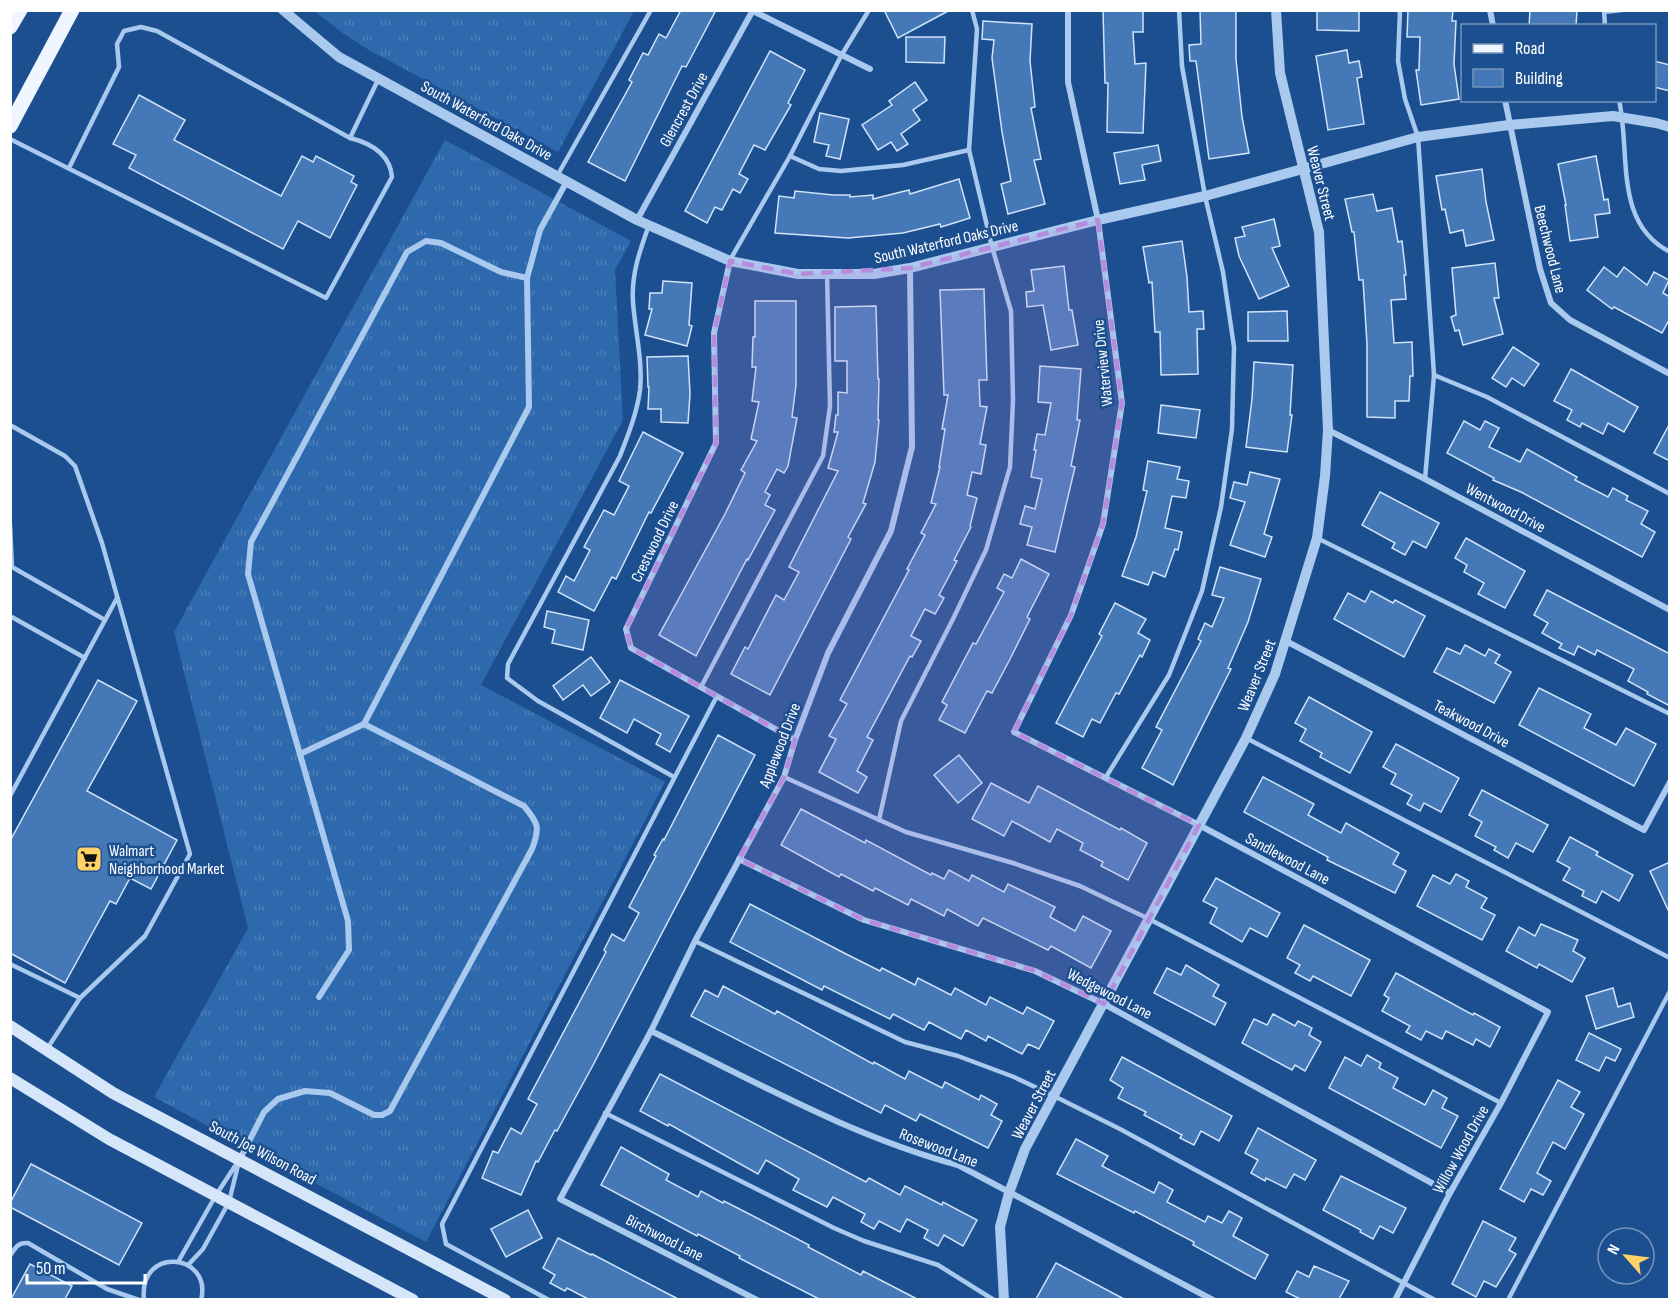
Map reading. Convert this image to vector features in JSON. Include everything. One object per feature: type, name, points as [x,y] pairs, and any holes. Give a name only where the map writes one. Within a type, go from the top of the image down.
[{"type":"main road","points":[[10,27],[20,10]]},
{"type":"main road","points":[[10,126],[72,10]]},
{"type":"main road","name":"South Joe Wilson Road","points":[[10,1026],[113,1093],[505,1299]]},
{"type":"main road","points":[[10,1078],[109,1139],[407,1298]]},
{"type":"street","name":"South Waterford Oaks Drive","points":[[283,10],[339,57],[637,220],[730,261],[798,274],[874,274],[910,268],[1098,220],[1205,196],[1418,137],[1586,117],[1623,117],[1670,127]]},
{"type":"street","name":"Waterview Drive","points":[[1014,732],[1071,615],[1103,524],[1122,403],[1098,220],[1068,82],[1068,10]]},
{"type":"street","name":"Weaver Street","points":[[1004,1299],[1000,1227],[1009,1192],[1025,1149],[1246,738],[1275,674],[1317,538],[1328,430],[1319,232],[1280,73],[1276,10]]},
{"type":"street","points":[[753,11],[870,69]]},
{"type":"street","name":"Glencrest Drive","points":[[637,220],[753,11]]},
{"type":"street","name":"Beechwood Lane","points":[[1505,102],[1540,269],[1551,303],[1570,320],[1670,374]]},
{"type":"street","points":[[300,754],[364,724],[529,407],[526,278],[540,230],[562,178]]},
{"type":"street","points":[[319,997],[349,950],[348,921],[248,574],[251,542],[407,252],[426,241],[441,243],[501,272],[526,278]]},
{"type":"street","name":"Crestwood Drive","points":[[730,261],[714,333],[716,443],[626,630],[631,648],[795,740]]},
{"type":"street","name":"Applewood Drive","points":[[560,1199],[784,777],[795,740],[828,653],[891,531],[912,447],[910,268]]},
{"type":"street","name":"Wentwood Drive","points":[[1328,430],[1425,479],[1670,610]]},
{"type":"street","name":"Teakwood Drive","points":[[1286,641],[1644,830],[1670,782]]},
{"type":"street","points":[[240,1159],[264,1112],[278,1099],[305,1091],[330,1093],[374,1114],[382,1115],[390,1111],[539,832],[536,820],[524,806],[364,724]]},
{"type":"street","name":"Sandlewood Lane","points":[[1014,732],[1199,825],[1548,1012]]},
{"type":"street","name":"Wedgewood Lane","points":[[739,860],[864,920],[1035,971],[1104,1004],[1450,1193]]},
{"type":"street","name":"Willow Wood Drive","points":[[1395,1299],[1548,1012]]},
{"type":"street","name":"Rosewood Lane","points":[[651,1031],[860,1132],[957,1165],[1213,1299]]},
{"type":"street","name":"Birchwood Lane","points":[[560,1199],[757,1299]]},
{"type":"lane","points":[[562,178],[651,10]]},
{"type":"lane","points":[[730,261],[790,156],[841,56],[869,10]]},
{"type":"lane","points":[[879,820],[901,721],[986,550],[1010,467],[1013,400],[1011,311],[992,248],[969,150],[976,29],[972,10]]},
{"type":"lane","points":[[1106,777],[1169,675],[1202,591],[1221,507],[1232,429],[1234,347],[1223,272],[1205,196],[1182,66],[1179,10]]},
{"type":"lane","points":[[1400,10],[1398,61],[1405,99],[1418,137],[1434,375],[1425,479]]},
{"type":"lane","points":[[1604,11],[1622,10]]},
{"type":"lane","points":[[10,139],[326,298],[392,177],[391,166],[382,154],[363,141],[350,138],[157,31],[141,27],[124,31],[117,44],[119,68],[69,168]]},
{"type":"lane","points":[[350,138],[379,78]]},
{"type":"lane","points":[[1619,102],[1623,117],[1629,201],[1639,226],[1655,245],[1670,252]]},
{"type":"lane","points":[[790,156],[819,169],[841,171],[903,165],[969,150]]},
{"type":"lane","points":[[649,225],[636,264],[632,299],[639,354],[640,388],[634,419],[620,456],[508,664],[507,678],[538,701],[674,777]]},
{"type":"lane","points":[[700,687],[823,456],[830,406],[827,273]]},
{"type":"lane","points":[[1434,375],[1487,397],[1670,494]]},
{"type":"lane","points":[[10,425],[65,456],[75,466],[102,543],[190,854],[145,936],[80,998],[47,1049]]},
{"type":"lane","points":[[10,525],[12,567],[105,620]]},
{"type":"lane","points":[[1317,538],[1670,714]]},
{"type":"lane","points":[[10,796],[117,598]]},
{"type":"lane","points":[[10,616],[85,658]]},
{"type":"lane","points":[[549,1299],[446,1245],[442,1224],[717,696]]},
{"type":"lane","points":[[1246,738],[1670,958]]},
{"type":"lane","points":[[784,777],[906,832],[1013,863],[1080,886],[1149,919],[1501,1103]]},
{"type":"lane","points":[[695,941],[905,1042],[958,1056],[1014,1077],[1054,1096],[1120,1129],[1435,1299]]},
{"type":"lane","points":[[10,964],[80,998]]},
{"type":"lane","points":[[1508,1299],[1670,991]]},
{"type":"lane","points":[[605,1113],[834,1228],[864,1241],[938,1265],[994,1299]]},
{"type":"lane","points":[[178,1262],[216,1195],[240,1159]]},
{"type":"lane","points":[[188,1265],[203,1249],[229,1202],[240,1159]]},
{"type":"lane","points":[[10,1256],[15,1248],[22,1243],[28,1243],[107,1288],[139,1299]]},
{"type":"lane","points":[[144,1299],[142,1289],[146,1277],[153,1268],[163,1262],[178,1262],[188,1265],[195,1271],[201,1281],[203,1293],[201,1299]]},
{"type":"highlighted area","points":[[1098,220],[1122,403],[1103,524],[1071,615],[1014,732],[1199,825],[1104,1004],[1035,971],[864,920],[739,859],[784,777],[795,740],[631,648],[626,629],[716,443],[714,333],[730,261],[798,274],[910,268]]},
{"type":"green space","points":[[314,11],[634,11],[558,152],[369,50]]},
{"type":"green space","points":[[445,140],[631,241],[615,270],[623,420],[481,685],[665,782],[426,1242],[154,1097],[248,928],[174,632]]},
{"type":"building","points":[[681,10],[716,10],[686,67],[682,66],[625,181],[588,162],[632,82],[629,80],[643,53],[648,55],[659,34],[666,38]]},
{"type":"building","points":[[884,10],[950,10],[898,38]]},
{"type":"building","points":[[1103,10],[1143,10],[1143,32],[1133,32],[1135,64],[1146,63],[1143,133],[1107,132],[1108,83],[1105,83]]},
{"type":"building","points":[[1200,10],[1236,10],[1236,59],[1242,117],[1249,153],[1209,159],[1196,61],[1190,61],[1189,45],[1201,44]]},
{"type":"building","points":[[1317,10],[1359,10],[1359,31],[1317,30]]},
{"type":"building","points":[[1408,10],[1453,10],[1452,21],[1456,21],[1454,64],[1459,99],[1421,105],[1416,70],[1419,70],[1420,37],[1407,37]]},
{"type":"building","points":[[1530,10],[1577,10],[1576,24],[1529,24]]},
{"type":"building","points":[[983,21],[1032,24],[1030,61],[1035,107],[1031,108],[1041,159],[1034,160],[1045,204],[1008,214],[1001,184],[1011,181],[992,58],[994,40],[982,39]]},
{"type":"building","points":[[906,37],[945,37],[944,63],[906,62]]},
{"type":"building","points":[[1347,50],[1349,63],[1359,61],[1362,77],[1357,78],[1364,124],[1328,130],[1316,56]]},
{"type":"building","points":[[770,51],[805,70],[788,103],[791,105],[765,150],[754,145],[739,174],[748,179],[740,193],[733,189],[722,210],[715,207],[707,223],[685,211]]},
{"type":"building","points":[[1656,62],[1670,65],[1670,91],[1656,88]]},
{"type":"building","points":[[915,82],[927,100],[913,110],[920,120],[901,134],[908,144],[897,151],[891,142],[878,150],[862,125],[892,105],[889,101]]},
{"type":"building","points":[[139,95],[185,120],[174,140],[281,196],[302,156],[313,162],[316,156],[354,176],[351,182],[357,185],[330,238],[298,221],[283,249],[129,168],[136,155],[113,144]]},
{"type":"building","points":[[820,113],[849,119],[840,159],[826,156],[829,145],[814,142]]},
{"type":"building","points":[[1158,145],[1161,161],[1142,165],[1145,180],[1120,184],[1114,153]]},
{"type":"building","points":[[1596,156],[1604,200],[1608,199],[1610,213],[1595,215],[1598,237],[1570,241],[1558,164]]},
{"type":"building","points":[[1482,169],[1494,240],[1466,246],[1463,230],[1450,233],[1445,209],[1442,210],[1436,176]]},
{"type":"building","points":[[959,179],[970,218],[941,227],[940,224],[903,233],[848,238],[775,233],[779,196],[794,198],[795,191],[850,195],[850,197],[873,195],[873,199],[909,190],[910,194]]},
{"type":"building","points":[[1373,194],[1377,211],[1392,208],[1398,242],[1402,241],[1406,275],[1404,275],[1406,299],[1391,300],[1394,343],[1412,342],[1413,376],[1410,376],[1409,401],[1395,401],[1395,418],[1367,417],[1367,344],[1363,280],[1359,280],[1354,232],[1352,232],[1345,199]]},
{"type":"building","points":[[1274,219],[1280,246],[1272,248],[1289,286],[1259,299],[1239,256],[1235,238],[1245,236],[1242,227]]},
{"type":"building","points":[[1182,241],[1189,312],[1203,311],[1204,329],[1197,329],[1198,374],[1161,375],[1160,332],[1155,332],[1152,282],[1149,283],[1143,247]]},
{"type":"building","points":[[1495,263],[1499,298],[1494,298],[1503,334],[1463,345],[1459,330],[1455,331],[1451,317],[1456,315],[1452,268]]},
{"type":"building","points":[[1064,266],[1069,310],[1072,310],[1078,345],[1051,350],[1043,305],[1027,307],[1026,292],[1034,291],[1031,270]]},
{"type":"building","points":[[1604,267],[1617,277],[1624,267],[1647,285],[1654,272],[1669,280],[1663,293],[1670,297],[1670,318],[1662,333],[1614,307],[1612,309],[1587,290]]},
{"type":"building","points":[[663,281],[692,283],[689,325],[692,326],[687,346],[645,335],[652,309],[649,309],[650,293],[662,293]]},
{"type":"building","points":[[984,289],[987,380],[979,380],[980,406],[987,407],[980,444],[986,445],[981,474],[972,472],[967,495],[977,498],[971,527],[954,560],[957,561],[939,595],[944,598],[935,614],[925,609],[911,636],[921,641],[912,657],[910,656],[867,737],[873,740],[857,771],[867,777],[858,793],[819,772],[836,739],[829,736],[847,704],[840,700],[909,570],[907,569],[925,535],[921,533],[936,504],[931,503],[940,467],[945,429],[942,429],[948,395],[944,395],[940,290]]},
{"type":"building","points":[[755,301],[796,301],[796,385],[792,417],[797,418],[788,466],[784,473],[777,469],[765,492],[770,495],[765,505],[775,510],[696,656],[659,635],[725,514],[745,473],[741,470],[757,441],[751,439],[759,402],[752,401],[756,367],[752,367]]},
{"type":"building","points":[[876,306],[879,420],[875,462],[863,503],[866,504],[848,537],[851,539],[770,695],[731,674],[745,647],[748,649],[776,595],[784,600],[799,572],[789,567],[838,471],[828,468],[838,432],[834,432],[836,415],[838,415],[838,392],[847,393],[847,361],[835,361],[835,307]]},
{"type":"building","points":[[1287,311],[1288,341],[1248,341],[1248,312]]},
{"type":"building","points":[[1513,347],[1539,364],[1524,386],[1512,378],[1506,387],[1492,378]]},
{"type":"building","points":[[688,356],[690,394],[688,423],[661,422],[661,409],[648,409],[647,357]]},
{"type":"building","points":[[1254,362],[1293,365],[1290,415],[1292,415],[1287,452],[1246,447]]},
{"type":"building","points":[[1040,366],[1081,369],[1077,420],[1080,420],[1071,466],[1075,467],[1055,552],[1027,545],[1032,527],[1020,524],[1025,506],[1035,509],[1042,479],[1031,477],[1037,434],[1045,435],[1051,403],[1038,402]]},
{"type":"building","points":[[1571,369],[1638,407],[1624,432],[1608,423],[1603,434],[1582,423],[1580,427],[1567,420],[1572,410],[1554,401]]},
{"type":"building","points":[[1161,405],[1200,410],[1196,438],[1158,433]]},
{"type":"building","points":[[1464,421],[1480,430],[1485,421],[1499,428],[1489,447],[1520,462],[1527,449],[1577,477],[1575,480],[1608,497],[1613,488],[1628,496],[1626,500],[1648,511],[1641,524],[1655,532],[1642,557],[1521,492],[1493,480],[1494,478],[1447,453]]},
{"type":"building","points":[[1670,423],[1670,461],[1654,453]]},
{"type":"building","points":[[643,432],[683,453],[651,513],[649,512],[616,579],[612,577],[594,611],[558,592],[566,576],[574,581],[590,550],[584,547],[604,510],[614,515],[629,486],[619,481]]},
{"type":"building","points":[[1148,461],[1180,467],[1177,479],[1189,481],[1186,498],[1172,496],[1165,528],[1182,532],[1178,550],[1175,549],[1165,577],[1153,572],[1148,585],[1122,576],[1136,537],[1147,491],[1143,490]]},
{"type":"building","points":[[1250,472],[1280,479],[1264,534],[1272,537],[1265,557],[1230,545],[1245,502],[1230,498],[1234,482],[1247,485]]},
{"type":"building","points":[[1380,492],[1439,523],[1426,548],[1413,541],[1405,555],[1392,548],[1395,543],[1362,525]]},
{"type":"building","points":[[1466,538],[1525,571],[1505,608],[1478,594],[1484,583],[1464,572],[1467,565],[1455,558]]},
{"type":"building","points":[[1021,559],[1049,574],[1027,617],[1030,619],[1009,661],[992,693],[987,691],[965,733],[939,720],[947,705],[942,702],[973,643],[976,644],[1004,592],[997,588],[1004,574],[1012,578]]},
{"type":"building","points":[[1220,567],[1261,579],[1248,622],[1228,668],[1231,669],[1173,785],[1142,768],[1162,730],[1156,727],[1201,641],[1198,639],[1205,623],[1212,627],[1224,598],[1212,595]]},
{"type":"building","points":[[1547,590],[1670,654],[1670,706],[1628,681],[1634,669],[1597,650],[1595,655],[1578,646],[1574,655],[1559,648],[1562,644],[1542,633],[1548,623],[1534,615]]},
{"type":"building","points":[[1371,591],[1393,603],[1395,600],[1425,616],[1404,657],[1334,619],[1348,593],[1365,602]]},
{"type":"building","points":[[1115,603],[1146,619],[1138,633],[1150,640],[1142,657],[1140,655],[1100,723],[1092,719],[1083,737],[1056,723],[1102,636],[1099,634]]},
{"type":"building","points":[[547,611],[589,620],[583,650],[552,643],[555,630],[544,627]]},
{"type":"building","points":[[1465,645],[1485,656],[1489,649],[1500,655],[1495,663],[1511,672],[1494,703],[1434,672],[1447,648],[1460,654]]},
{"type":"building","points":[[591,657],[610,682],[591,696],[583,685],[563,700],[553,686]]},
{"type":"building","name":"Walmart Neighborhood Market","points":[[98,680],[137,701],[87,791],[177,840],[151,889],[130,878],[116,904],[110,901],[65,983],[10,953],[10,841]]},
{"type":"building","points":[[620,680],[689,716],[670,752],[656,744],[661,734],[634,719],[627,733],[600,718]]},
{"type":"building","points":[[1539,688],[1591,714],[1584,728],[1616,745],[1626,728],[1656,744],[1634,786],[1519,725]]},
{"type":"building","points":[[1309,697],[1372,732],[1350,773],[1320,757],[1322,753],[1300,741],[1306,729],[1295,723]]},
{"type":"building","points":[[718,735],[755,755],[592,1067],[557,1131],[555,1130],[538,1162],[536,1161],[521,1195],[482,1178],[493,1151],[498,1153],[511,1128],[521,1134],[537,1104],[528,1099],[606,952],[604,950],[612,934],[624,941],[639,913],[629,907]]},
{"type":"building","points":[[1396,744],[1459,778],[1441,812],[1424,803],[1420,811],[1407,804],[1412,795],[1391,784],[1396,774],[1383,767]]},
{"type":"building","points":[[959,755],[982,783],[958,803],[934,775]]},
{"type":"building","points":[[1263,777],[1314,804],[1308,815],[1341,833],[1346,823],[1399,853],[1393,864],[1406,871],[1395,893],[1327,860],[1328,857],[1244,812]]},
{"type":"building","points":[[991,783],[1029,803],[1038,786],[1147,843],[1128,880],[1101,866],[1103,862],[1080,850],[1083,843],[1057,829],[1050,842],[1012,821],[1004,836],[972,819]]},
{"type":"building","points":[[1482,790],[1548,825],[1533,852],[1516,843],[1508,858],[1494,850],[1496,847],[1475,836],[1482,822],[1469,815]]},
{"type":"building","points":[[801,809],[931,875],[932,873],[944,879],[949,870],[969,881],[972,875],[1004,892],[1008,884],[1055,907],[1050,917],[1075,931],[1083,916],[1111,931],[1091,968],[1051,946],[1048,950],[983,918],[978,926],[947,909],[944,916],[911,899],[908,905],[875,888],[873,891],[841,874],[839,877],[781,845]]},
{"type":"building","points":[[1570,837],[1598,852],[1596,855],[1633,875],[1619,901],[1602,891],[1596,903],[1582,896],[1584,891],[1563,880],[1570,868],[1557,861]]},
{"type":"building","points":[[1670,862],[1670,914],[1650,871]]},
{"type":"building","points":[[1456,874],[1469,881],[1466,887],[1487,898],[1481,908],[1495,915],[1482,940],[1417,906],[1433,875],[1450,884]]},
{"type":"building","points":[[1216,878],[1280,913],[1267,937],[1250,928],[1242,942],[1210,923],[1217,908],[1203,901]]},
{"type":"building","points":[[750,904],[880,971],[882,968],[915,985],[918,978],[951,995],[955,988],[986,1005],[990,997],[1023,1014],[1027,1007],[1054,1021],[1039,1049],[1028,1044],[1022,1054],[988,1036],[986,1041],[966,1030],[961,1039],[929,1022],[924,1030],[893,1014],[890,1019],[824,986],[822,990],[730,942]]},
{"type":"building","points":[[1541,924],[1578,940],[1573,951],[1585,958],[1572,982],[1539,964],[1537,968],[1506,951],[1519,927],[1535,936]]},
{"type":"building","points":[[1304,925],[1370,960],[1351,996],[1313,976],[1310,981],[1295,973],[1300,965],[1287,958]]},
{"type":"building","points":[[1186,965],[1219,985],[1213,996],[1226,1003],[1215,1025],[1154,993],[1167,968],[1181,975]]},
{"type":"building","points":[[1396,973],[1500,1027],[1490,1047],[1476,1039],[1473,1045],[1446,1031],[1442,1039],[1426,1031],[1421,1040],[1406,1032],[1410,1026],[1382,1011],[1389,998],[1384,995]]},
{"type":"building","points":[[723,986],[775,1014],[777,1011],[905,1079],[909,1071],[942,1088],[945,1082],[979,1100],[981,1095],[997,1104],[991,1115],[1002,1121],[988,1148],[920,1114],[916,1121],[885,1105],[881,1113],[691,1016],[705,990],[718,997]]},
{"type":"building","points":[[1613,988],[1618,1007],[1630,1003],[1634,1017],[1596,1029],[1586,996]]},
{"type":"building","points":[[1273,1014],[1295,1026],[1298,1021],[1312,1028],[1309,1035],[1321,1042],[1305,1071],[1295,1065],[1292,1070],[1242,1043],[1254,1019],[1267,1025]]},
{"type":"building","points":[[1589,1033],[1621,1049],[1615,1061],[1606,1057],[1599,1071],[1576,1060]]},
{"type":"building","points":[[1367,1055],[1381,1063],[1379,1068],[1398,1078],[1393,1088],[1425,1105],[1433,1090],[1447,1098],[1442,1108],[1458,1116],[1441,1148],[1329,1088],[1345,1057],[1361,1066]]},
{"type":"building","points":[[1122,1057],[1232,1116],[1219,1141],[1201,1131],[1194,1145],[1180,1138],[1182,1135],[1144,1115],[1146,1112],[1118,1098],[1123,1088],[1110,1080]]},
{"type":"building","points":[[660,1074],[866,1182],[869,1178],[900,1195],[905,1186],[977,1220],[963,1246],[944,1235],[938,1246],[924,1238],[928,1230],[907,1219],[900,1232],[879,1221],[874,1229],[861,1222],[865,1214],[833,1197],[827,1207],[793,1190],[799,1179],[766,1160],[758,1174],[669,1124],[668,1126],[640,1111]]},
{"type":"building","points":[[1558,1080],[1580,1092],[1571,1107],[1584,1114],[1565,1149],[1553,1142],[1537,1173],[1551,1181],[1543,1195],[1531,1189],[1524,1202],[1500,1189]]},
{"type":"building","points":[[1258,1128],[1316,1160],[1305,1180],[1294,1174],[1286,1188],[1266,1178],[1265,1181],[1251,1173],[1258,1160],[1245,1153]]},
{"type":"building","points":[[1076,1139],[1108,1156],[1102,1166],[1154,1193],[1159,1182],[1173,1190],[1167,1202],[1205,1222],[1208,1216],[1222,1223],[1229,1211],[1242,1218],[1233,1236],[1268,1255],[1255,1279],[1193,1245],[1194,1242],[1057,1174]]},
{"type":"building","points":[[621,1147],[669,1174],[666,1180],[698,1197],[701,1191],[723,1203],[724,1201],[861,1275],[863,1271],[917,1299],[819,1299],[739,1258],[740,1256],[601,1185]]},
{"type":"building","points":[[31,1164],[142,1223],[119,1265],[10,1207]]},
{"type":"building","points":[[1341,1176],[1406,1208],[1393,1233],[1380,1226],[1373,1239],[1323,1210]]},
{"type":"building","points":[[528,1210],[542,1238],[506,1257],[491,1229]]},
{"type":"building","points":[[1483,1221],[1516,1238],[1509,1250],[1516,1254],[1496,1287],[1484,1281],[1476,1297],[1452,1284]]},
{"type":"building","points":[[558,1238],[678,1299],[588,1299],[567,1288],[565,1291],[550,1283],[555,1275],[543,1268]]},
{"type":"building","points":[[1056,1263],[1124,1299],[1036,1299]]},
{"type":"building","points":[[30,1264],[72,1286],[65,1299],[11,1299]]},
{"type":"building","points":[[1314,1266],[1349,1281],[1339,1299],[1300,1299],[1286,1292],[1297,1271],[1309,1277]]},
{"type":"place","name":"Walmart Neighborhood Market","points":[[89,859]]}]
